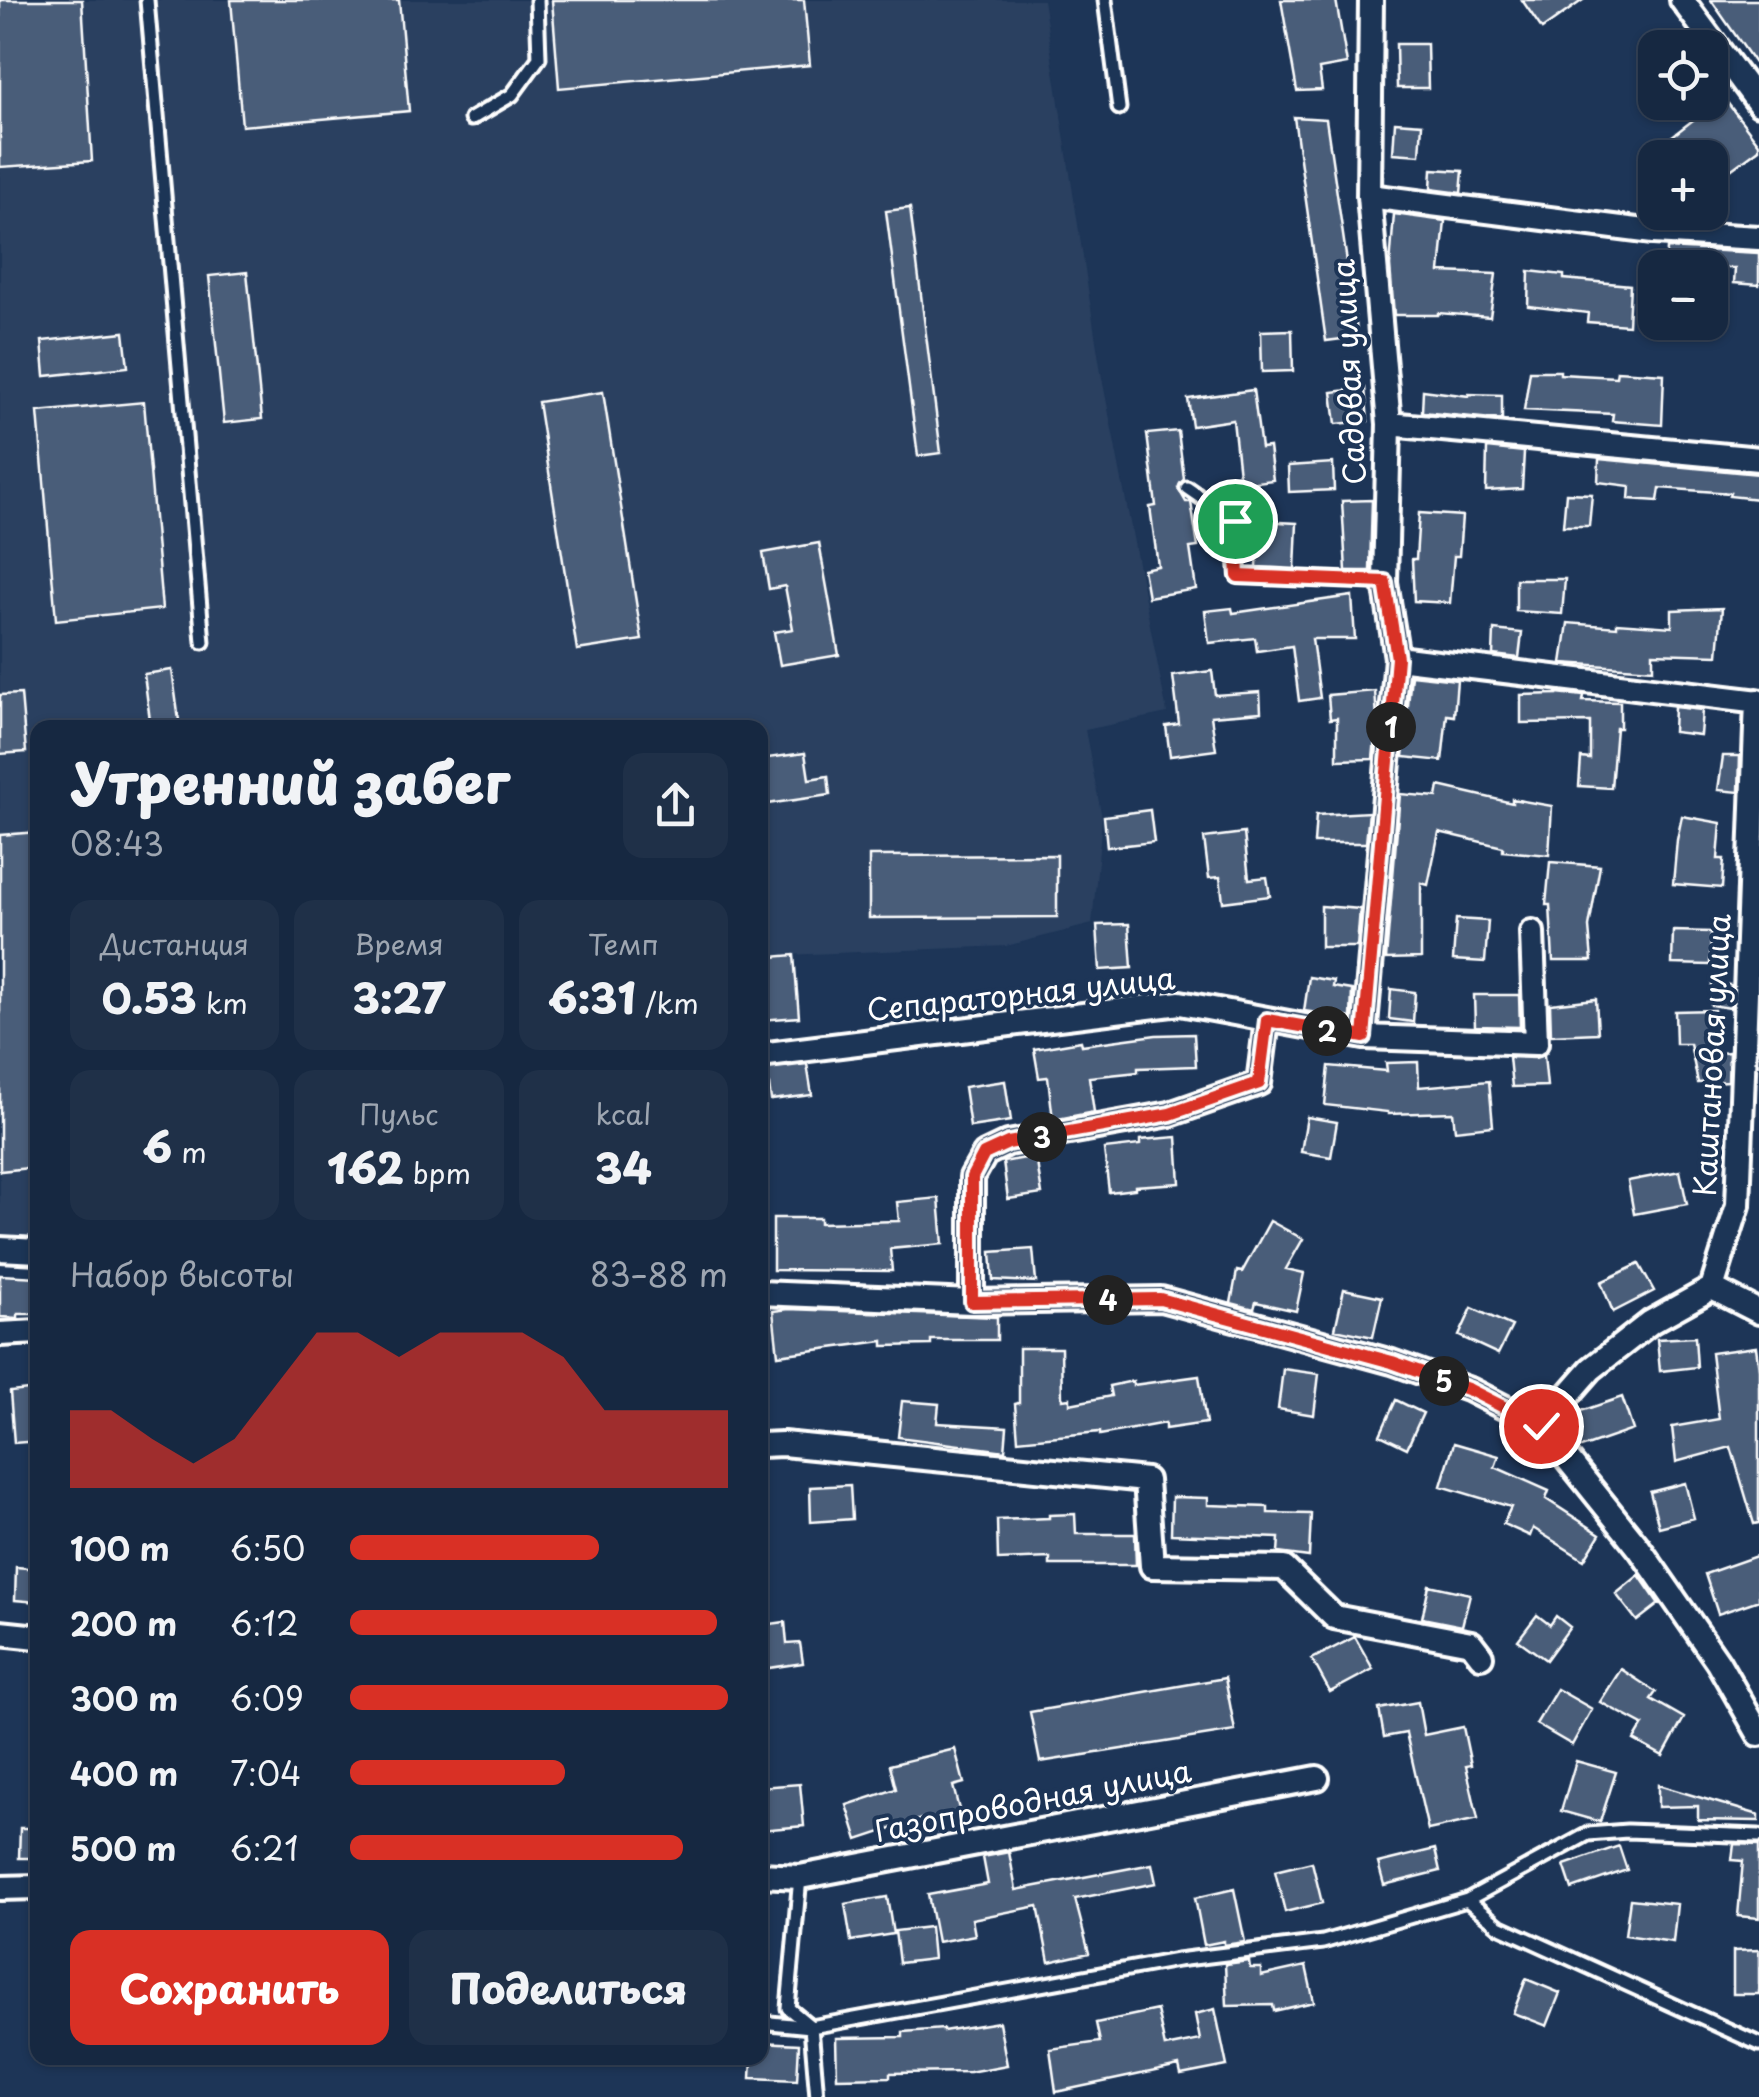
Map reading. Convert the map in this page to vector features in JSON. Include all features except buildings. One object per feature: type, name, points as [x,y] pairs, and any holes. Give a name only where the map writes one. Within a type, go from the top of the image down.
[{"type":"street","name":"Садовая улица","points":[[1364,1037],[1397,658],[1385,582],[1389,424],[1369,196],[1371,0]]},
{"type":"street","points":[[1682,0],[1759,104]]},
{"type":"street","points":[[1369,196],[1654,232],[1759,238]]},
{"type":"street","points":[[1389,424],[1759,459]]},
{"type":"street","points":[[1397,658],[1758,701]]},
{"type":"street","name":"Каштановая улица","points":[[1712,1288],[1748,1206],[1758,701]]},
{"type":"street","name":"Сепараторная улица","points":[[768,1054],[1180,1003],[1364,1037],[1536,1043],[1532,932]]},
{"type":"street","points":[[972,1302],[972,1177],[984,1154],[1008,1143],[1170,1114],[1259,1083],[1267,1020]]},
{"type":"street","points":[[0,1249],[30,1251]]},
{"type":"street","points":[[1541,1426],[1590,1368],[1651,1322],[1712,1288],[1759,1312]]},
{"type":"street","points":[[768,1293],[972,1302],[1160,1299],[1392,1362],[1470,1390],[1541,1426],[1639,1548],[1718,1662],[1759,1734]]},
{"type":"street","points":[[0,1334],[30,1332]]},
{"type":"street","points":[[768,1444],[1146,1480],[1152,1566],[1284,1568],[1334,1616],[1470,1644],[1482,1656]]},
{"type":"street","points":[[0,1633],[30,1635]]},
{"type":"street","name":"Газопроводная улица","points":[[768,1875],[800,1877],[1318,1778]]},
{"type":"street","points":[[0,1888],[30,1887]]},
{"type":"lane","points":[[148,0],[203,642]]},
{"type":"lane","points":[[471,119],[512,94],[539,58],[537,0]]},
{"type":"lane","points":[[1104,0],[1119,108]]},
{"type":"lane","points":[[1187,488],[1235,521],[1238,576],[1385,582]]},
{"type":"lane","points":[[768,2023],[811,2027],[1177,1960],[1323,1942],[1467,1900],[1588,1834],[1627,1831],[1759,1836]]},
{"type":"lane","points":[[800,1877],[788,2008],[811,2027],[817,2097]]},
{"type":"lane","points":[[1467,1900],[1499,1926],[1759,2044]]},
{"type":"shaded area","points":[[0,0],[1043,0],[1101,373],[1167,713],[1085,730],[1102,818],[1092,924],[1006,946],[768,956],[768,720],[30,720],[30,1236],[0,1236]]},
{"type":"route","points":[[1235,521],[1238,576],[1385,582],[1397,658],[1364,1037],[1267,1020],[1259,1083],[1170,1114],[1008,1143],[984,1154],[972,1177],[972,1302],[1160,1299],[1392,1362],[1470,1390],[1541,1426]]}]
